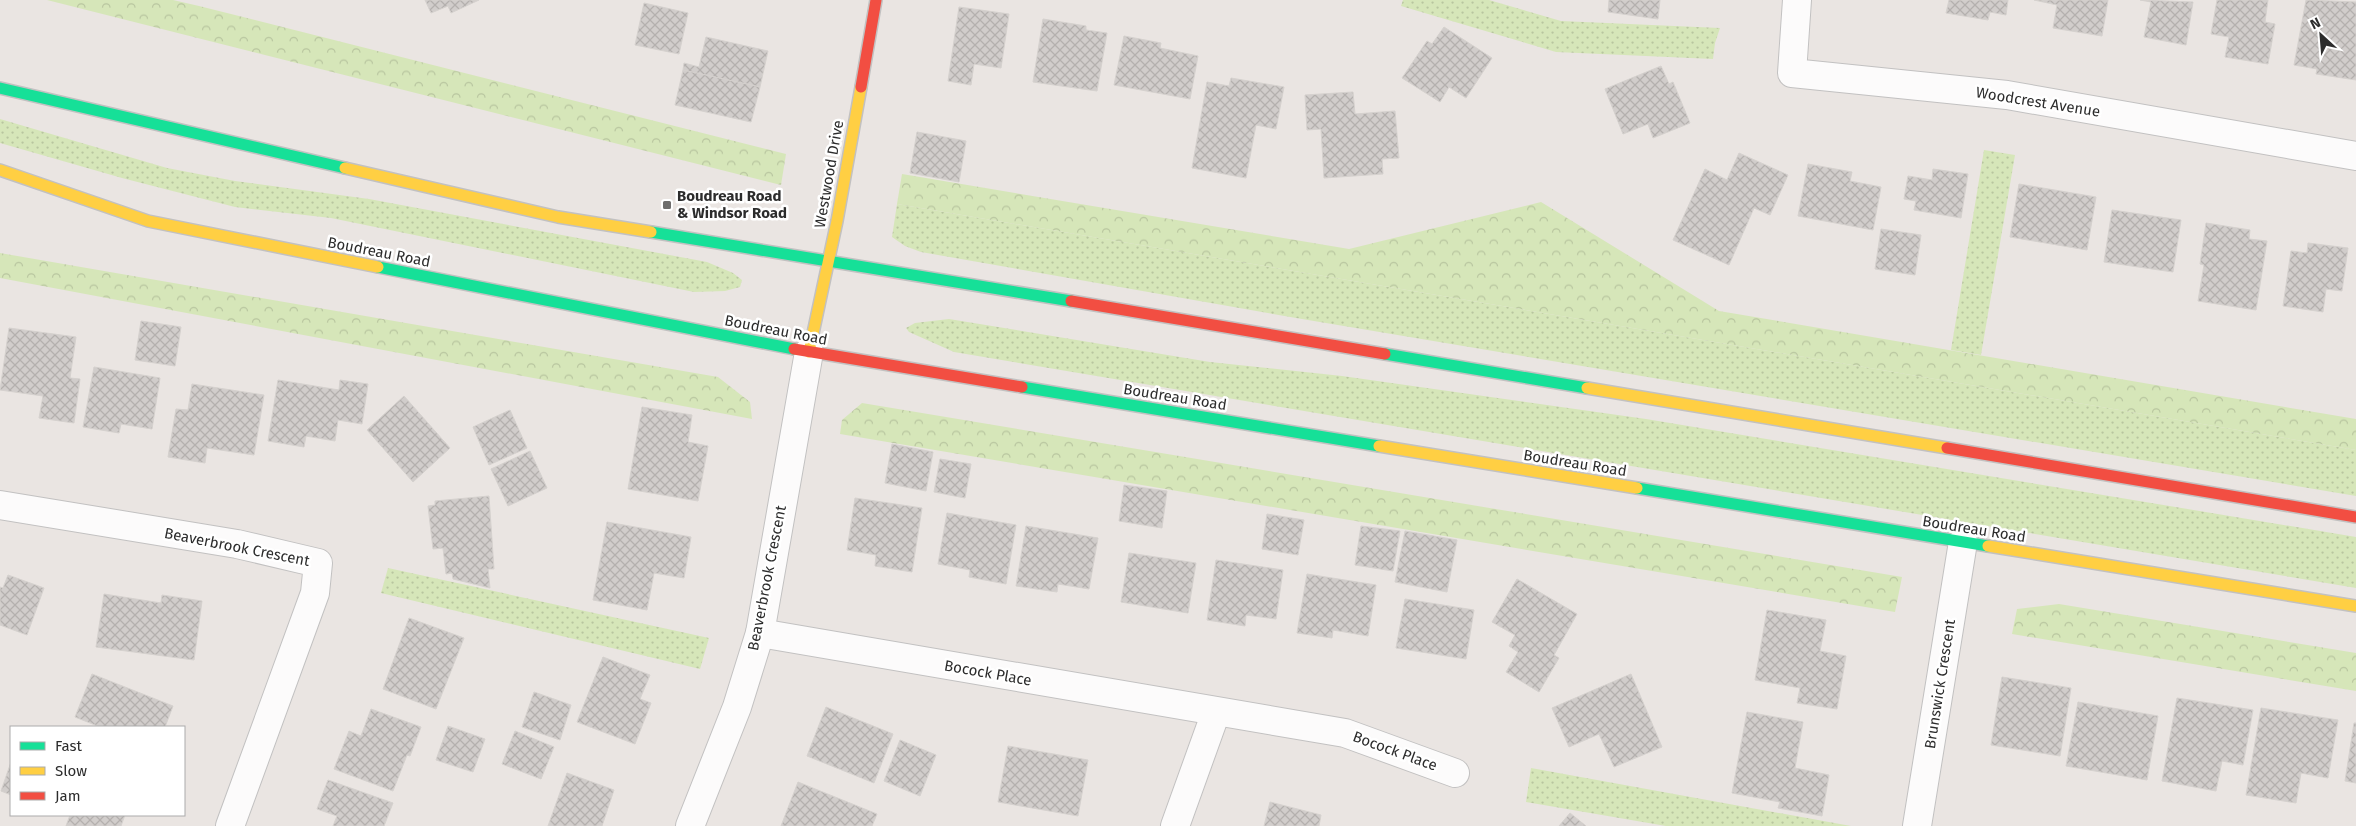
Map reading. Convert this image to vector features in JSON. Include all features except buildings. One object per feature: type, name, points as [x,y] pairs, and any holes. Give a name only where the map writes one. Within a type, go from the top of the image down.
[{"type":"main road","name":"Westwood Drive","points":[[809,352],[876,0]]},
{"type":"main road","points":[[0,88],[558,218],[828,260],[2356,517]]},
{"type":"main road","name":"Boudreau Road","points":[[0,170],[148,221],[809,352],[2356,606]]},
{"type":"street","name":"Woodcrest Avenue","points":[[1797,0],[1792,73],[2007,95],[2356,156]]},
{"type":"street","name":"Beaverbrook Crescent","points":[[690,826],[737,707],[760,633],[809,352]]},
{"type":"street","name":"Beaverbrook Crescent","points":[[0,505],[237,544],[318,563],[312,601],[230,826]]},
{"type":"street","name":"Brunswick Crescent","points":[[1918,826],[1963,542]]},
{"type":"street","name":"Bocock Place","points":[[760,633],[1345,733],[1455,773]]},
{"type":"street","points":[[1175,826],[1216,712]]},
{"type":"green space","points":[[47,0],[173,0],[199,6],[786,154],[781,185]]},
{"type":"green space","points":[[1403,0],[1489,0],[1561,21],[1720,28],[1715,43],[1713,59],[1556,52],[1401,6]]},
{"type":"green space","points":[[0,119],[167,168],[235,181],[369,199],[707,262],[733,273],[742,280],[740,287],[725,291],[694,292],[331,218],[235,207],[122,178],[0,143]]},
{"type":"green space","points":[[1984,150],[2015,155],[1981,355],[1951,350]]},
{"type":"green space","points":[[902,174],[1349,249],[1541,202],[1719,311],[2356,419],[2356,450],[897,204]]},
{"type":"green space","points":[[897,204],[2356,450],[2356,496],[1296,318],[921,252],[905,246],[892,237]]},
{"type":"green space","points":[[0,253],[718,377],[750,402],[752,419],[0,278]]},
{"type":"green space","points":[[949,319],[1210,362],[1342,376],[1646,419],[2356,537],[2356,588],[954,352],[909,332],[906,328],[915,323]]},
{"type":"green space","points":[[862,403],[1902,577],[1895,612],[840,434],[842,420]]},
{"type":"green space","points":[[388,568],[709,638],[700,669],[381,593]]},
{"type":"green space","points":[[2059,604],[2356,653],[2356,691],[2012,634],[2017,609]]},
{"type":"green space","points":[[1531,768],[1851,826],[1666,826],[1526,802]]},
{"type":"traffic: fast","points":[[0,88],[345,168]]},
{"type":"traffic: fast","points":[[651,232],[1071,301]]},
{"type":"traffic: fast","points":[[378,267],[794,349]]},
{"type":"traffic: fast","points":[[1385,354],[1587,388]]},
{"type":"traffic: fast","points":[[1022,387],[1379,446]]},
{"type":"traffic: fast","points":[[1637,488],[1988,546]]},
{"type":"traffic: slow","points":[[809,352],[837,221],[861,87]]},
{"type":"traffic: slow","points":[[345,168],[558,217],[651,232]]},
{"type":"traffic: slow","points":[[0,170],[148,221],[378,267]]},
{"type":"traffic: slow","points":[[1587,388],[1947,448]]},
{"type":"traffic: slow","points":[[1379,446],[1637,488]]},
{"type":"traffic: slow","points":[[1988,546],[2356,606]]},
{"type":"traffic: jam","points":[[861,87],[876,0]]},
{"type":"traffic: jam","points":[[1071,301],[1385,354]]},
{"type":"traffic: jam","points":[[794,349],[1022,387]]},
{"type":"traffic: jam","points":[[1947,448],[2356,517]]},
{"type":"place","name":"Boudreau Road & Windsor Road","points":[[667,205]]}]
